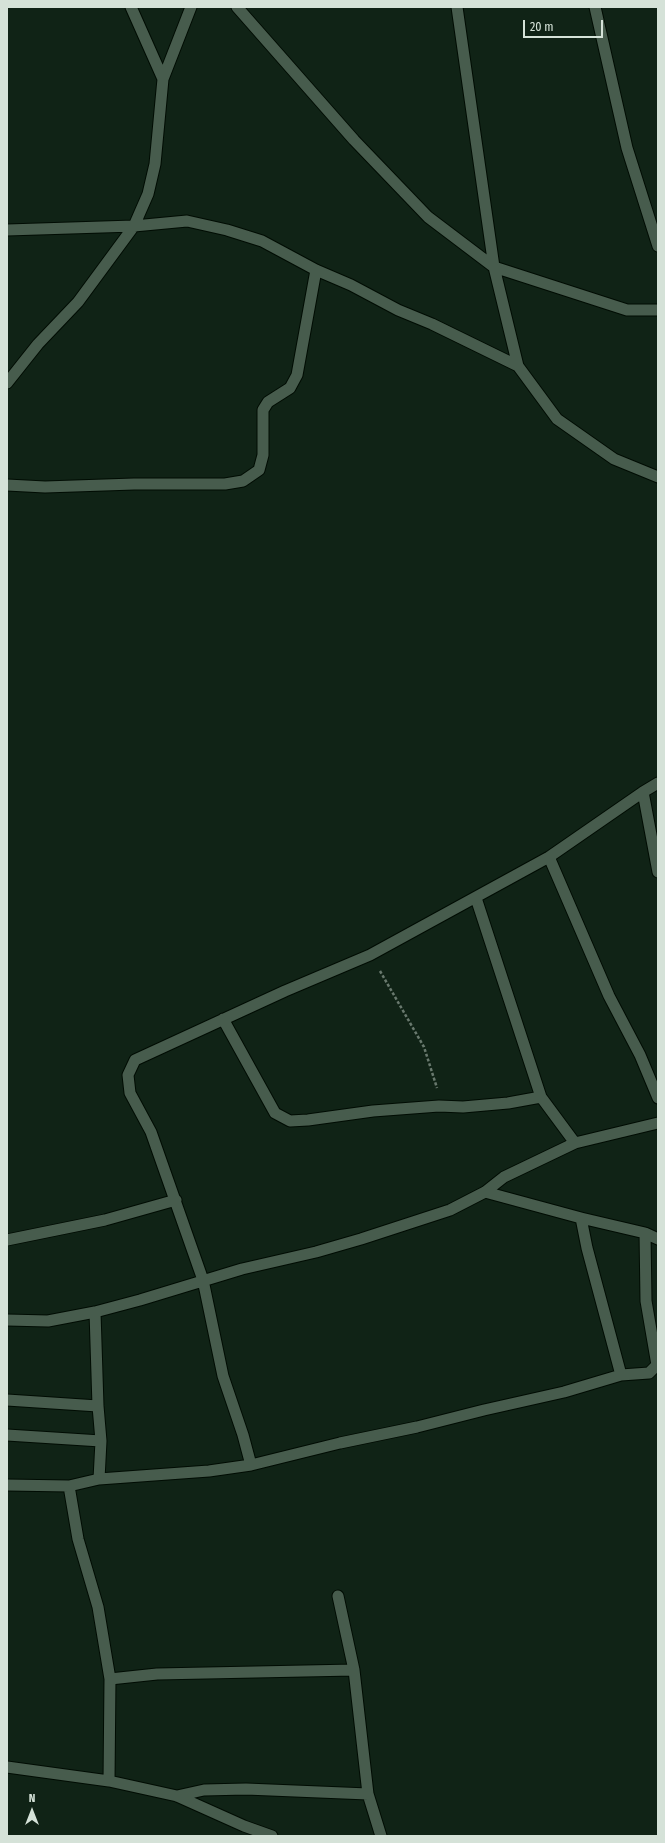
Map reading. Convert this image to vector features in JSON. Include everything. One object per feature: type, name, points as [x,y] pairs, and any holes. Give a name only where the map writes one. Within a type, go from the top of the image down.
[{"type":"street","points":[[131,7],[163,79]]},
{"type":"street","points":[[7,383],[38,344],[78,302],[134,226],[148,194],[155,164],[163,79],[191,7]]},
{"type":"street","points":[[236,7],[354,140],[428,217],[494,267],[627,310],[658,310]]},
{"type":"street","points":[[457,7],[494,267],[518,366],[557,419],[614,459],[658,477]]},
{"type":"street","points":[[595,7],[627,148],[658,246]]},
{"type":"street","points":[[7,230],[134,226],[187,222],[227,230],[262,241],[316,270],[352,285],[398,310],[432,324],[518,366]]},
{"type":"street","points":[[7,485],[45,487],[158,483],[224,484],[243,481],[259,470],[263,455],[263,410],[268,402],[290,388],[297,374],[316,270]]},
{"type":"street","points":[[251,1465],[243,1435],[223,1376],[203,1280],[151,1132],[130,1093],[128,1075],[134,1060],[284,991],[370,955],[549,857],[658,783]]},
{"type":"street","points":[[643,792],[658,872]]},
{"type":"street","points":[[549,857],[609,996],[640,1055],[658,1098]]},
{"type":"street","points":[[476,898],[541,1097],[575,1143]]},
{"type":"street","points":[[223,1020],[275,1113],[290,1121],[373,1111],[439,1106],[463,1108],[508,1103],[541,1097]]},
{"type":"street","points":[[7,1320],[48,1321],[95,1312],[140,1300],[203,1280],[361,1239],[450,1210],[485,1192],[504,1177],[575,1143],[658,1123]]},
{"type":"street","points":[[485,1192],[581,1218],[645,1233],[658,1239]]},
{"type":"street","points":[[7,1240],[105,1220],[176,1200]]},
{"type":"street","points":[[581,1218],[590,1262],[621,1375]]},
{"type":"street","points":[[7,1485],[69,1486],[99,1479],[209,1471],[251,1465],[340,1443],[417,1427],[564,1392],[621,1375],[649,1373],[657,1365],[646,1301],[645,1233]]},
{"type":"street","points":[[95,1312],[98,1406],[101,1441],[99,1479]]},
{"type":"street","points":[[7,1400],[98,1406]]},
{"type":"street","points":[[7,1435],[101,1441]]},
{"type":"street","points":[[69,1486],[78,1539],[98,1607],[110,1678],[109,1781]]},
{"type":"street","points":[[338,1596],[354,1670],[368,1794],[381,1836]]},
{"type":"street","points":[[110,1678],[157,1674],[354,1670]]},
{"type":"street","points":[[7,1767],[109,1781],[177,1796],[244,1826],[272,1836]]},
{"type":"street","points":[[177,1796],[204,1790],[246,1789],[368,1794]]},
{"type":"path","points":[[370,955],[424,1047],[440,1098],[439,1106]]}]
